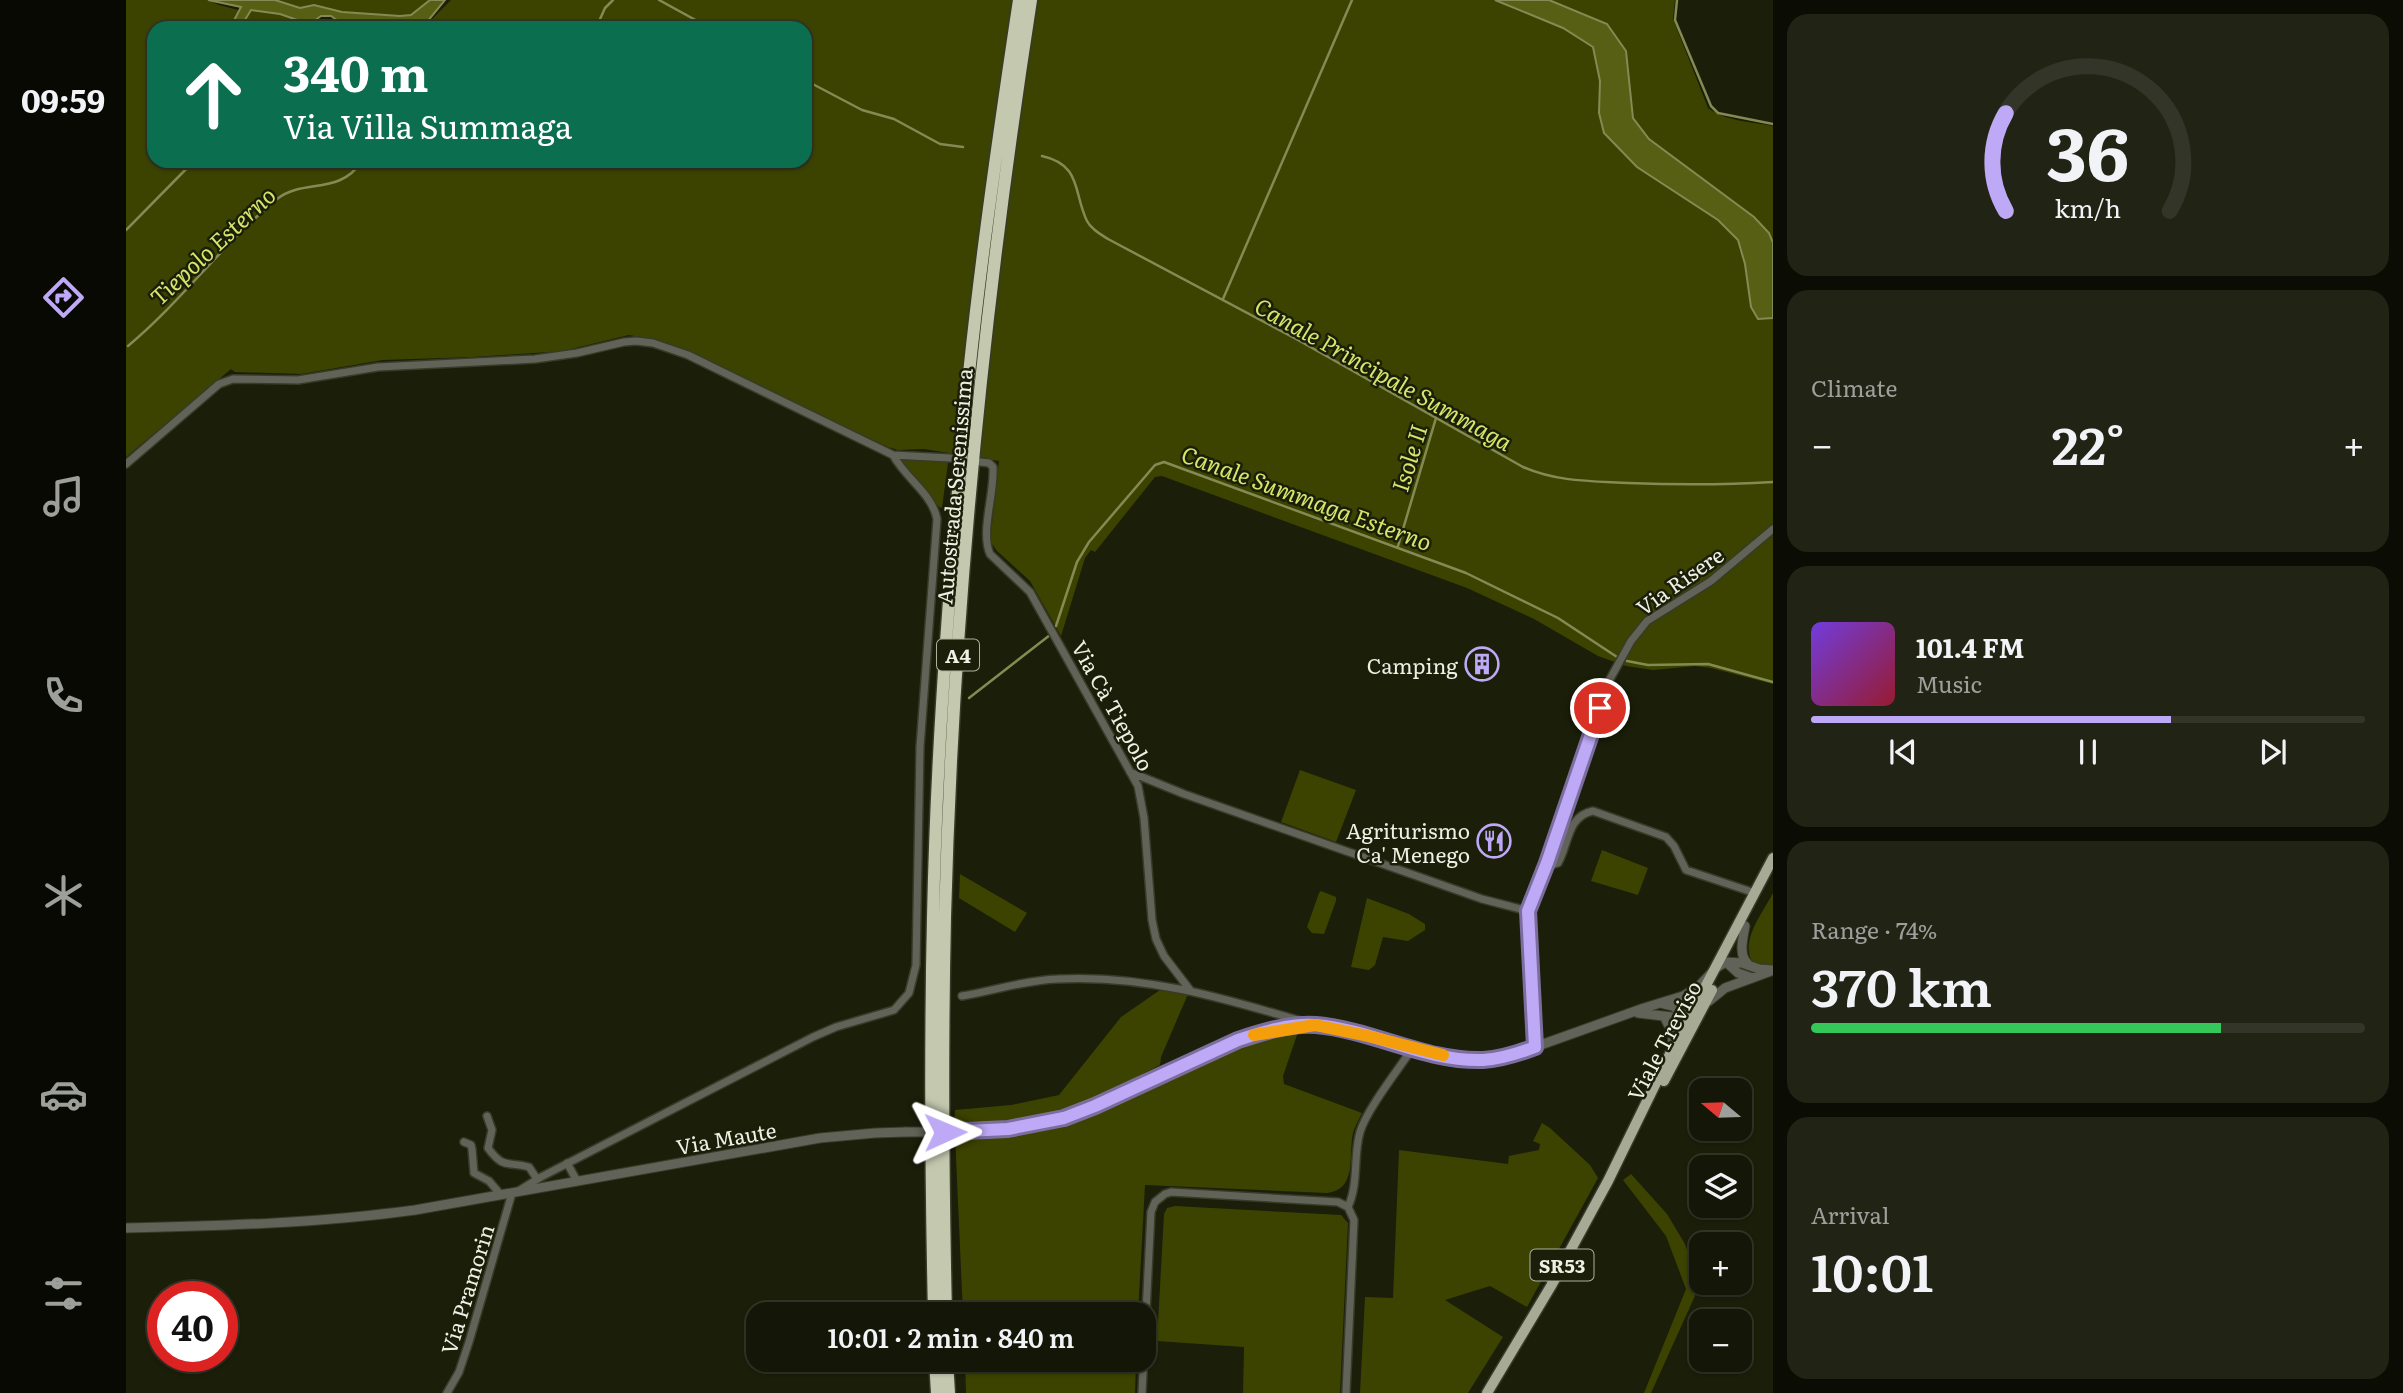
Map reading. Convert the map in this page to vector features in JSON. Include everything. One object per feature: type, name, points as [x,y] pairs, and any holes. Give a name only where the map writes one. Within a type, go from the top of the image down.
[{"type":"highway","name":"Autostrada Serenissima","points":[[934,1302],[931,1142],[933,914],[944,688],[959,478],[980,283],[1019,0]]},
{"type":"highway","name":"Autostrada Serenissima","points":[[946,1302],[942,1145],[943,1017],[956,683],[971,476],[992,284],[1015,101],[1031,0]]},
{"type":"highway","points":[[936,1372],[937,1393]]},
{"type":"highway","points":[[948,1372],[949,1393]]},
{"type":"main road","name":"SR53","points":[[1721,965],[1773,858]]},
{"type":"main road","points":[[1721,965],[1773,872]]},
{"type":"main road","name":"Viale Treviso","points":[[1486,1393],[1551,1286],[1632,1134],[1668,1073],[1704,1006],[1721,965]]},
{"type":"main road","name":"Viale Treviso","points":[[1632,1134],[1671,1052],[1721,965]]},
{"type":"street","points":[[126,464],[219,384],[233,379],[298,380],[378,367],[535,359],[577,353],[624,341],[653,343],[688,355],[893,455],[950,458]]},
{"type":"street","points":[[514,1193],[813,1037],[836,1027],[894,1010],[909,993],[916,965],[920,747],[937,519],[935,509],[893,455]]},
{"type":"street","name":"Via Cà Tiepolo","points":[[980,462],[993,467],[994,477],[987,548],[1030,592],[1138,786],[1156,939],[1164,956],[1190,990]]},
{"type":"street","name":"Via Risere","points":[[1528,911],[1610,679],[1638,631],[1656,613],[1727,569],[1773,529]]},
{"type":"street","points":[[1130,772],[1482,899],[1528,911],[1535,1047]]},
{"type":"street","name":"Via Risere","points":[[1546,866],[1555,865],[1560,858],[1573,822],[1585,812],[1592,811],[1666,836],[1686,870],[1755,893]]},
{"type":"street","points":[[1745,926],[1742,951],[1744,961],[1749,965]]},
{"type":"street","points":[[1721,965],[1749,965],[1767,971],[1773,970]]},
{"type":"street","points":[[1721,965],[1752,978]]},
{"type":"street","name":"Via Maute","points":[[126,1228],[199,1227],[374,1216],[837,1136],[1008,1129],[1064,1118],[1238,1040],[1274,1030],[1315,1025],[1445,1056],[1483,1060],[1535,1047],[1692,992],[1721,965]]},
{"type":"street","points":[[1668,1073],[1689,1019],[1716,993],[1773,970]]},
{"type":"street","points":[[961,996],[1055,979],[1124,980],[1190,990],[1315,1025]]},
{"type":"street","points":[[1662,1003],[1673,1006],[1689,1019]]},
{"type":"street","points":[[1636,1012],[1689,1019]]},
{"type":"street","points":[[1274,1030],[1277,1014]]},
{"type":"street","points":[[1664,1016],[1673,1034],[1671,1052]]},
{"type":"street","points":[[1348,1206],[1353,1195],[1363,1126],[1412,1049]]},
{"type":"street","points":[[487,1116],[492,1130],[488,1148],[496,1159],[511,1166],[529,1167],[537,1179]]},
{"type":"street","points":[[464,1142],[471,1145],[474,1173],[489,1181],[501,1195]]},
{"type":"street","points":[[567,1163],[577,1181]]},
{"type":"street","points":[[1142,1393],[1151,1212],[1160,1198],[1171,1192],[1338,1202],[1348,1206],[1354,1220],[1346,1393]]},
{"type":"street","name":"Via Pramorin","points":[[447,1393],[459,1372],[470,1342],[514,1193]]},
{"type":"shaded area","points":[[126,0],[208,0],[242,11],[245,4],[328,21],[147,21],[147,168],[812,168],[812,21],[430,21],[451,0],[1675,0],[1673,19],[1708,108],[1730,118],[1773,126],[1773,684],[1695,666],[1653,670],[1626,666],[1598,656],[1534,619],[1467,588],[1162,476],[1155,477],[1095,552],[1091,550],[1085,558],[1061,636],[1030,581],[997,551],[990,541],[999,461],[924,449],[898,450],[888,447],[689,353],[660,341],[629,335],[563,351],[383,360],[301,374],[235,372],[231,369],[126,457]]},
{"type":"shaded area","points":[[208,0],[275,0],[300,8],[314,5],[342,12],[400,16],[411,15],[430,0],[445,0],[428,21],[338,21],[331,16],[321,16],[314,21],[300,21],[280,14],[251,10],[244,21],[234,21],[241,7]]},
{"type":"shaded area","points":[[275,0],[430,0],[411,15],[400,16],[342,12],[314,5],[300,8]]},
{"type":"shaded area","points":[[1495,0],[1549,0],[1607,24],[1626,51],[1633,118],[1649,139],[1754,217],[1769,233],[1773,243],[1773,318],[1758,319],[1751,307],[1745,264],[1738,240],[1718,220],[1637,167],[1604,133],[1599,113],[1600,81],[1593,47],[1563,28]]},
{"type":"shaded area","points":[[903,459],[944,460],[948,463],[942,508],[903,467]]},
{"type":"shaded area","points":[[1300,770],[1356,790],[1336,842],[1281,822]]},
{"type":"shaded area","points":[[1602,850],[1648,868],[1638,895],[1591,881]]},
{"type":"shaded area","points":[[960,874],[1027,913],[1015,932],[959,898]]},
{"type":"shaded area","points":[[1321,891],[1336,897],[1324,934],[1312,933],[1307,927]]},
{"type":"shaded area","points":[[1773,893],[1773,967],[1754,965],[1750,956],[1750,938]]},
{"type":"shaded area","points":[[1367,898],[1409,914],[1425,924],[1425,930],[1408,941],[1383,937],[1375,965],[1369,970],[1351,967]]},
{"type":"shaded area","points":[[1160,990],[1188,994],[1160,1065],[1102,1095],[1051,1113],[1019,1120],[954,1126],[955,1110],[1011,1105],[1059,1095],[1121,1017]]},
{"type":"shaded area","points":[[1298,1032],[1283,1076],[1284,1084],[1362,1113],[1353,1133],[1350,1170],[1343,1185],[1327,1193],[1145,1185],[1139,1302],[962,1302],[955,1135],[988,1137],[1041,1129],[1093,1115],[1225,1049],[1263,1037]]},
{"type":"shaded area","points":[[1542,1123],[1590,1165],[1598,1178],[1527,1307],[1490,1286],[1445,1300],[1503,1337],[1468,1393],[1360,1393],[1365,1297],[1393,1298],[1399,1150],[1508,1164],[1509,1156],[1539,1150],[1540,1144],[1533,1141]]},
{"type":"shaded area","points":[[1631,1174],[1667,1214],[1685,1244],[1689,1256],[1689,1295],[1695,1295],[1651,1393],[1644,1393],[1686,1289],[1666,1236],[1623,1180]]},
{"type":"shaded area","points":[[1175,1206],[1341,1215],[1348,1223],[1340,1393],[1243,1393],[1244,1347],[1157,1341],[1164,1214],[1167,1208]]},
{"type":"shaded area","points":[[965,1372],[1136,1372],[1135,1393],[966,1393]]},
{"type":"waterway","name":"Canale Principale Summaga","points":[[599,21],[605,8],[613,0]]},
{"type":"waterway","name":"Canale Principale Summaga","points":[[659,0],[697,21]]},
{"type":"waterway","points":[[1223,299],[1352,0]]},
{"type":"waterway","points":[[1677,0],[1675,20],[1711,106],[1718,113],[1773,124]]},
{"type":"waterway","name":"Canale Principale Summaga","points":[[812,84],[862,110],[894,119],[940,144],[963,147]]},
{"type":"waterway","name":"Canale Principale Summaga","points":[[1042,156],[1055,160],[1070,173],[1087,221],[1102,235],[1298,340],[1523,467],[1549,476],[1588,481],[1646,484],[1773,482]]},
{"type":"waterway","points":[[126,230],[187,168]]},
{"type":"waterway","name":"Tiepolo Esterno","points":[[128,346],[277,199],[298,189],[343,179],[356,168]]},
{"type":"waterway","name":"Isole II","points":[[1398,546],[1436,418]]},
{"type":"waterway","name":"Canale Summaga Esterno","points":[[1056,626],[1077,562],[1089,542],[1155,465],[1164,462],[1466,573],[1558,618],[1617,657]]},
{"type":"waterway","name":"Canale Summaga Esterno","points":[[969,698],[1050,635]]},
{"type":"waterway","name":"Canale Summaga Esterno","points":[[1627,661],[1648,665],[1708,664],[1773,682]]},
{"type":"slow traffic","points":[[1254,1035],[1315,1025],[1443,1055]]},
{"type":"place","name":"Camping","points":[[1482,664]]},
{"type":"place","name":"Agriturismo Ca' Menego","points":[[1494,841]]},
{"type":"route","points":[[945,1132],[1008,1129],[1064,1118],[1238,1040],[1299,1026],[1315,1025],[1368,1036],[1427,1053],[1468,1059],[1498,1058],[1535,1047],[1528,911],[1600,708]]}]
